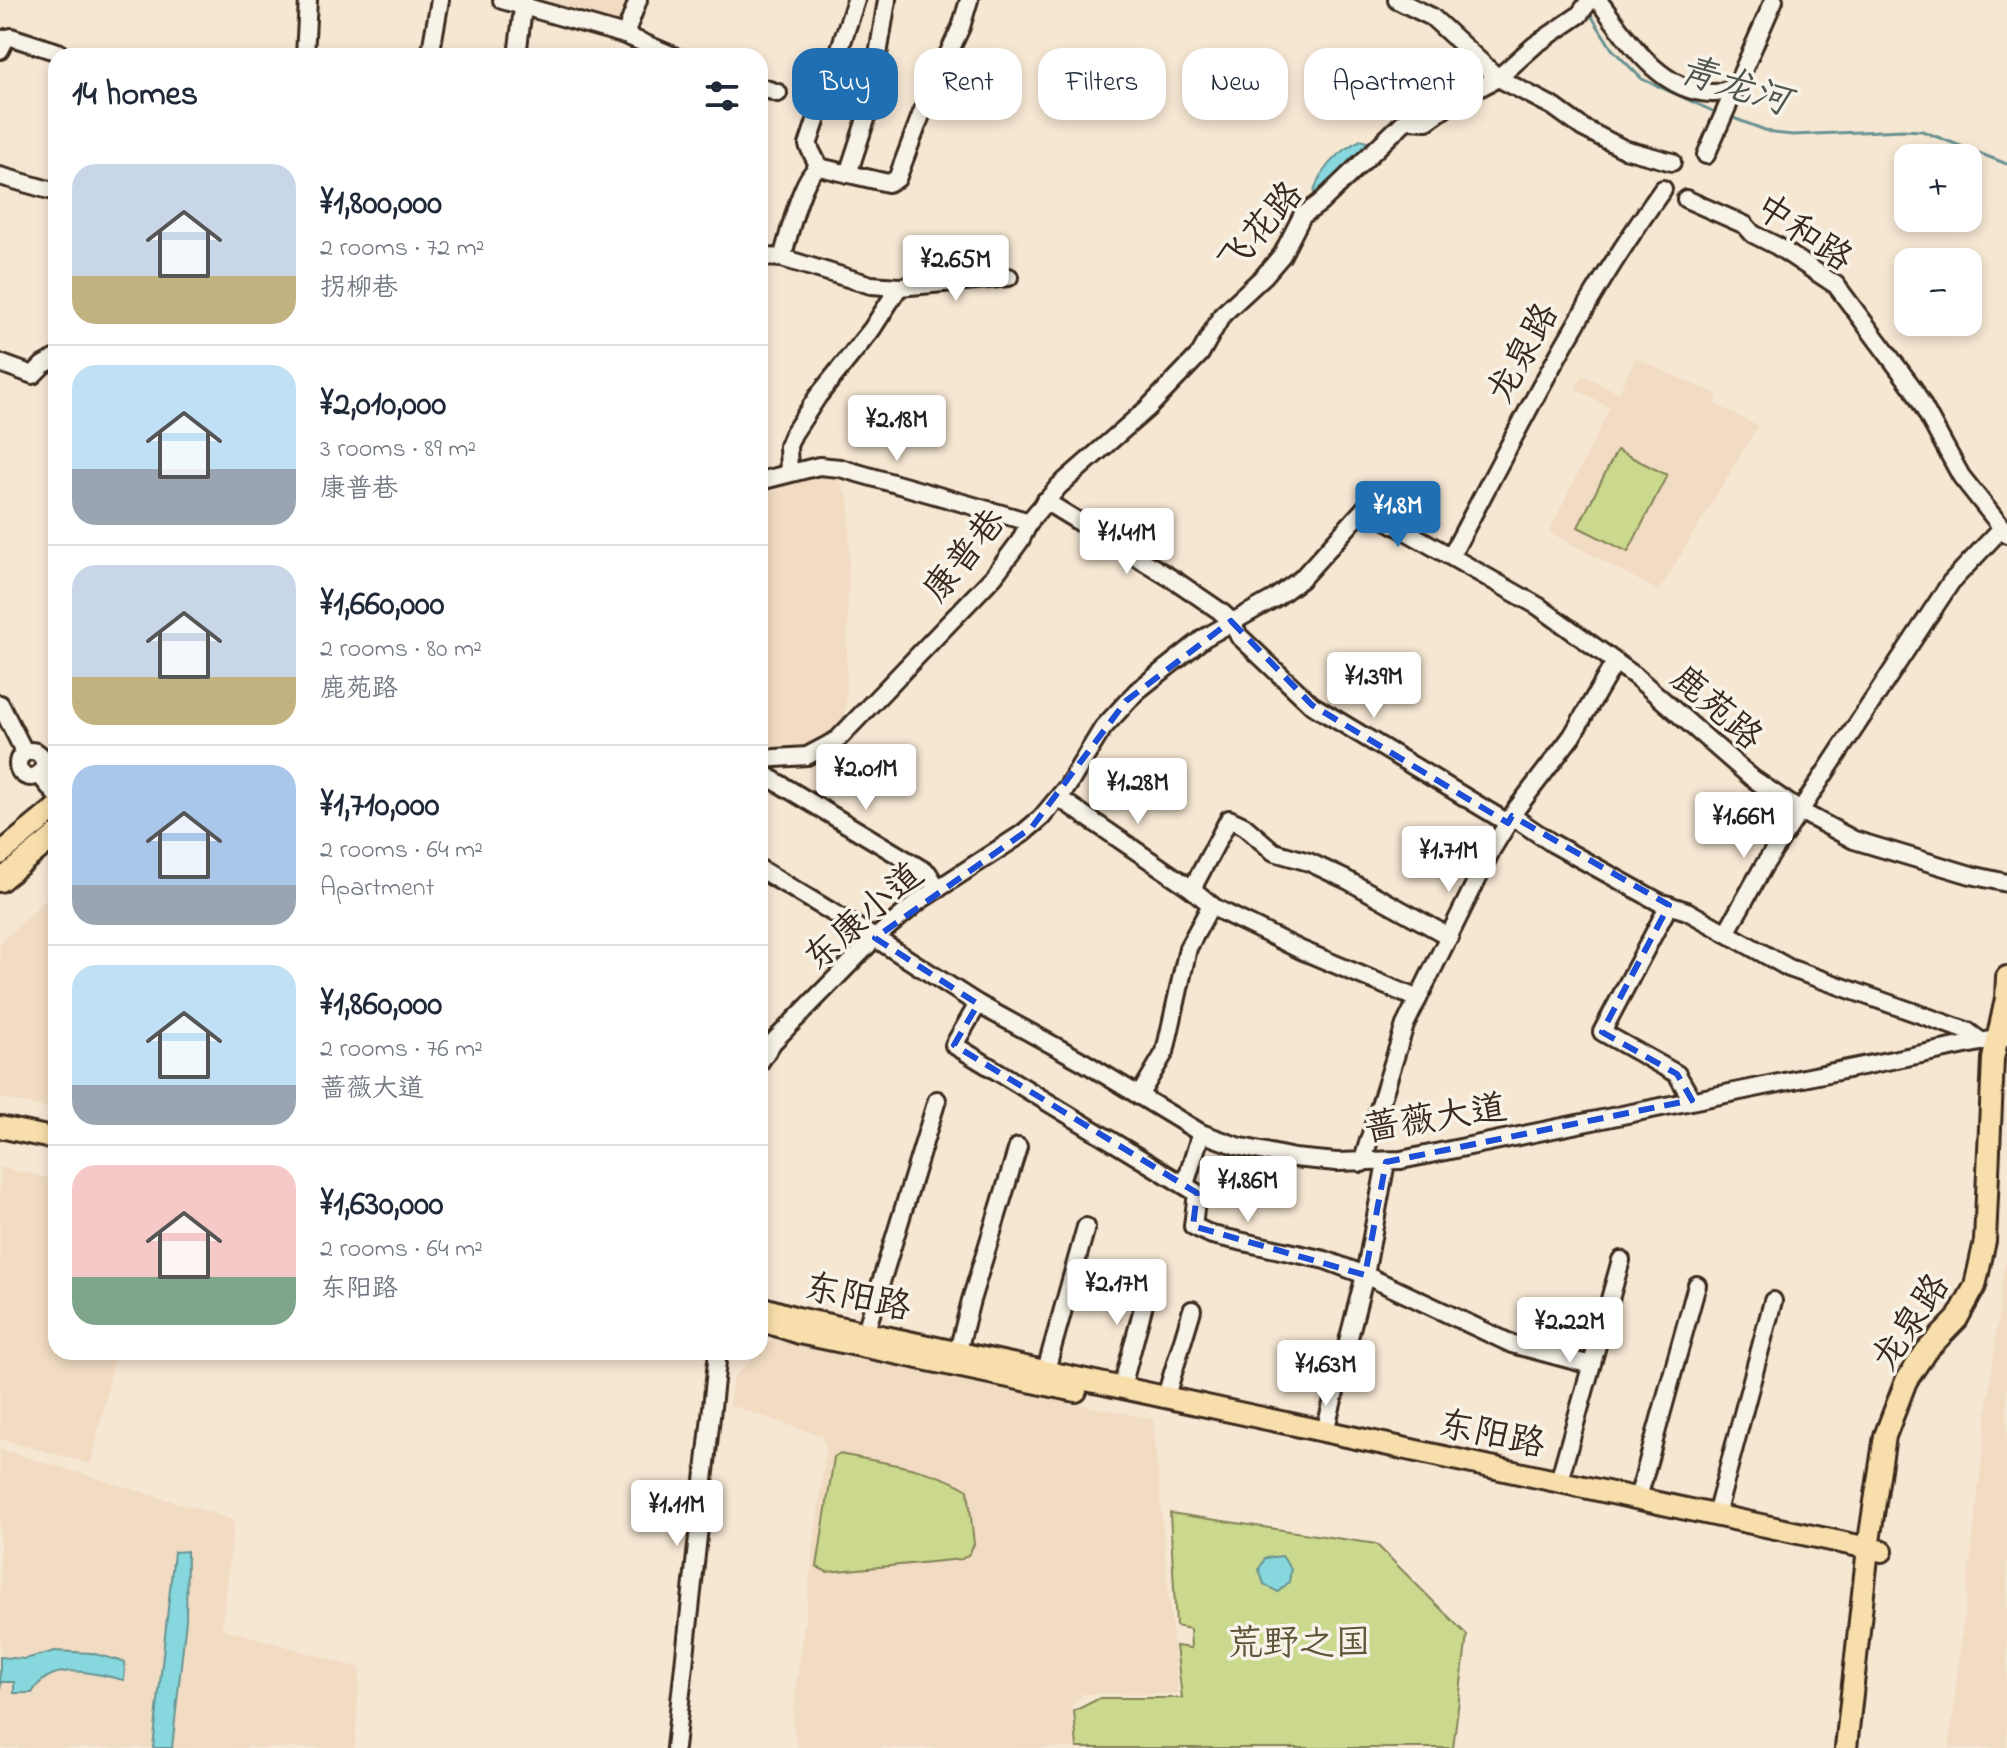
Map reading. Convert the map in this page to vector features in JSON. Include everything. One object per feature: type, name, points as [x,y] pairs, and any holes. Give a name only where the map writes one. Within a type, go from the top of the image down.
[{"type":"main road","points":[[0,854],[48,815]]},
{"type":"main road","points":[[0,881],[48,842]]},
{"type":"main road","name":"龙泉路","points":[[1846,1748],[1874,1555],[1893,1463],[1913,1394],[1924,1370],[1965,1325],[1984,1290],[1991,1269],[1995,1242],[2003,1061],[1998,1039],[2007,977]]},
{"type":"main road","points":[[0,1127],[48,1137]]},
{"type":"main road","points":[[0,1140],[48,1149]]},
{"type":"main road","name":"东阳路","points":[[768,1309],[1716,1515],[1874,1555]]},
{"type":"main road","name":"东阳路","points":[[768,1323],[799,1333],[1874,1555]]},
{"type":"main road","name":"龙泉路","points":[[1860,1748],[1874,1555]]},
{"type":"street","points":[[305,48],[308,0]]},
{"type":"street","points":[[431,48],[440,0]]},
{"type":"street","points":[[502,0],[524,2],[625,35],[649,48]]},
{"type":"street","points":[[625,35],[638,0]]},
{"type":"street","points":[[856,0],[808,145],[819,167],[888,183],[897,179],[927,99],[961,27],[969,0]]},
{"type":"street","points":[[848,174],[867,116],[865,94],[878,55],[887,0]]},
{"type":"street","points":[[1397,0],[1432,17],[1498,78],[1624,149],[1672,162]]},
{"type":"street","points":[[1706,155],[1774,0]]},
{"type":"street","points":[[518,48],[524,2]]},
{"type":"street","points":[[1589,4],[1654,68],[1676,83],[1714,94],[1735,90]]},
{"type":"street","name":"飞花路","points":[[1200,354],[1222,315],[1282,255],[1302,216],[1320,203],[1406,120],[1427,121],[1458,99],[1498,78],[1589,4]]},
{"type":"street","points":[[0,50],[6,38],[11,37],[48,49]]},
{"type":"street","points":[[768,90],[778,93]]},
{"type":"street","points":[[782,258],[808,177],[819,167]]},
{"type":"street","points":[[0,176],[48,190]]},
{"type":"street","name":"龙泉路","points":[[1451,556],[1552,364],[1623,244],[1663,189]]},
{"type":"street","name":"中和路","points":[[1686,199],[1745,225],[1753,234],[1836,285],[1913,388],[1961,476],[2004,531]]},
{"type":"street","points":[[768,257],[782,258],[871,285],[899,287],[1009,277]]},
{"type":"street","points":[[789,473],[788,446],[793,434],[818,396],[872,329],[899,287]]},
{"type":"street","name":"康普巷","points":[[768,758],[807,756],[837,740],[994,576],[1045,501],[1059,486],[1148,408],[1200,354]]},
{"type":"street","points":[[0,363],[33,375],[48,364]]},
{"type":"street","points":[[768,479],[819,466],[840,468],[1030,522]]},
{"type":"street","points":[[1045,501],[1179,583],[1231,621],[1239,636],[1312,705],[1552,843],[1669,905],[1687,911],[1789,968],[1998,1039]]},
{"type":"street","name":"鹿苑路","points":[[1365,508],[1538,606],[1615,662],[1752,778],[1800,811],[1854,840],[2007,883]]},
{"type":"street","name":"东康小道","points":[[768,1050],[875,938],[938,889],[1022,834],[1059,798],[1103,728],[1126,701],[1183,652],[1231,621],[1275,598],[1301,579],[1365,508]]},
{"type":"street","points":[[1726,933],[1763,867],[1951,582],[2004,531]]},
{"type":"street","points":[[1362,1163],[1405,1025],[1418,999],[1510,819],[1572,736],[1615,662]]},
{"type":"street","points":[[0,704],[25,753],[18,763],[20,771],[31,777],[39,774],[48,785]]},
{"type":"street","points":[[768,777],[928,873],[938,889]]},
{"type":"street","points":[[1059,798],[1211,905],[1301,950],[1418,999]]},
{"type":"street","points":[[1192,889],[1229,819],[1244,826],[1274,852],[1309,862],[1347,880],[1450,937]]},
{"type":"street","name":"蔷薇大道","points":[[768,874],[978,1004],[1082,1061],[1201,1133],[1275,1155],[1362,1163],[1386,1162],[1998,1039]]},
{"type":"street","points":[[1139,1096],[1165,1052],[1188,948],[1211,905]]},
{"type":"street","points":[[1669,905],[1602,1032],[1677,1074],[1692,1100]]},
{"type":"street","points":[[978,1004],[954,1045],[1197,1193],[1193,1226],[1212,1235],[1325,1260],[1365,1275],[1512,1344],[1591,1365]]},
{"type":"street","points":[[866,1331],[937,1100]]},
{"type":"street","points":[[1185,1185],[1201,1133]]},
{"type":"street","points":[[958,1351],[1018,1147]]},
{"type":"street","points":[[1325,1431],[1365,1275],[1386,1162]]},
{"type":"street","points":[[1046,1370],[1086,1227]]},
{"type":"street","points":[[1559,1481],[1621,1260]]},
{"type":"street","points":[[1122,1387],[1151,1278]]},
{"type":"street","points":[[1638,1498],[1697,1285]]},
{"type":"street","points":[[1716,1515],[1773,1301]]},
{"type":"street","points":[[1166,1396],[1192,1310]]},
{"type":"street","points":[[675,1748],[717,1360]]},
{"type":"highlighted area","points":[[1231,621],[1312,705],[1508,823],[1512,816],[1669,905],[1602,1032],[1677,1074],[1692,1100],[1386,1162],[1365,1275],[1193,1226],[1197,1193],[954,1045],[978,1004],[875,938],[1032,827],[1126,701]]},
{"type":"shaded area","points":[[535,0],[630,0],[619,29]]},
{"type":"shaded area","points":[[1635,358],[1718,395],[1715,404],[1758,426],[1659,591],[1549,532],[1610,408],[1575,389],[1583,375],[1619,393]]},
{"type":"shaded area","points":[[813,470],[835,473],[850,502],[846,706],[841,722],[824,739],[797,750],[768,751],[768,483]]},
{"type":"shaded area","points":[[48,898],[48,1108],[0,1098],[0,943]]},
{"type":"shaded area","points":[[0,1167],[48,1178],[48,1360],[114,1360],[91,1464],[0,1439]]},
{"type":"shaded area","points":[[2004,1264],[2007,1264],[2007,1748],[1949,1748]]},
{"type":"shaded area","points":[[772,1339],[1153,1419],[1178,1694],[1083,1694],[1071,1707],[1075,1748],[798,1748],[792,1721],[826,1448],[822,1436],[729,1405],[733,1378],[751,1360],[768,1360],[768,1343]]},
{"type":"shaded area","points":[[0,1449],[234,1520],[222,1628],[360,1668],[355,1748],[0,1748]]},
{"type":"green space","points":[[1617,450],[1667,475],[1628,552],[1578,527]]},
{"type":"green space","points":[[839,1454],[922,1471],[968,1490],[974,1544],[969,1554],[962,1559],[827,1572],[817,1567],[834,1457]]},
{"type":"green space","name":"荒野之国","points":[[1170,1513],[1376,1544],[1467,1635],[1453,1748],[1077,1748],[1074,1711],[1100,1698],[1182,1698],[1176,1646],[1191,1648],[1190,1629],[1176,1626]]},
{"type":"water","points":[[1361,140],[1369,143],[1318,202],[1313,198],[1323,171],[1336,156]]},
{"type":"water","points":[[187,1551],[186,1619],[172,1748],[153,1748],[174,1552]]},
{"type":"water","points":[[1282,1556],[1291,1569],[1289,1582],[1278,1592],[1264,1584],[1259,1569],[1265,1558]]},
{"type":"water","points":[[55,1651],[91,1653],[125,1662],[124,1680],[86,1672],[61,1672],[40,1682],[32,1693],[14,1693],[14,1682],[1,1682],[0,1691],[0,1657],[25,1659]]},
{"type":"waterway","name":"青龙河","points":[[1589,12],[1612,49],[1642,79],[1717,113]]},
{"type":"waterway","name":"青龙河","points":[[1728,116],[1773,133],[1793,135],[1922,131],[2007,164]]}]
